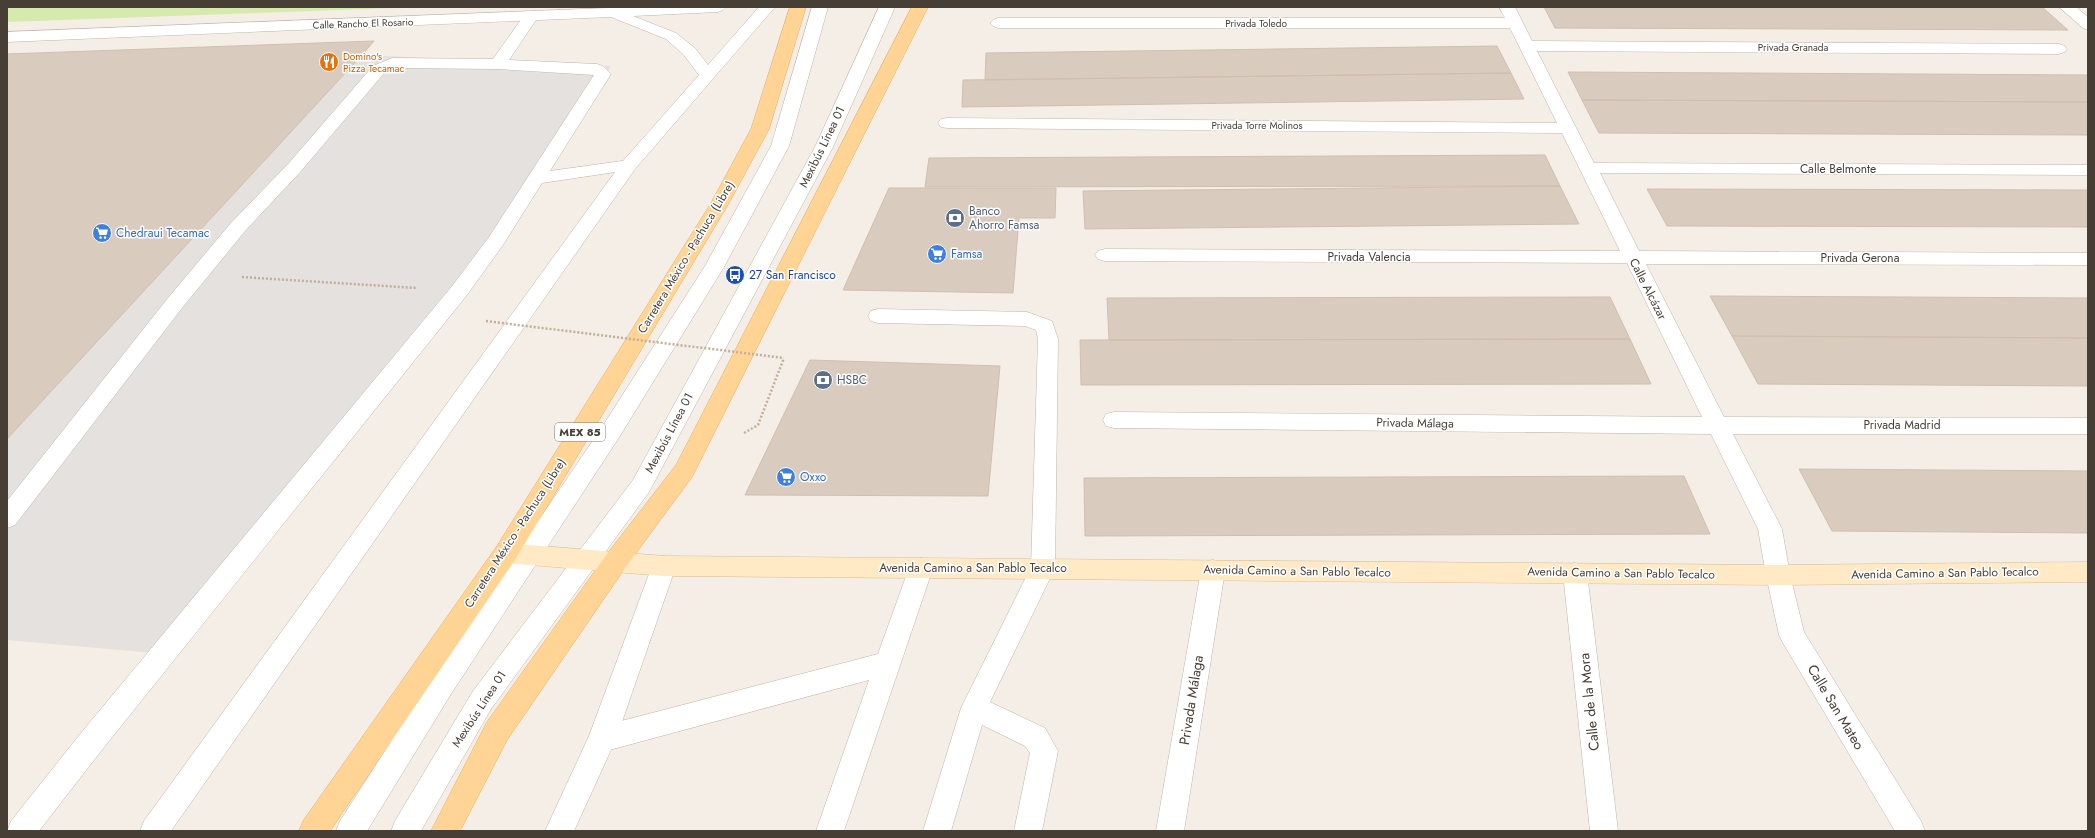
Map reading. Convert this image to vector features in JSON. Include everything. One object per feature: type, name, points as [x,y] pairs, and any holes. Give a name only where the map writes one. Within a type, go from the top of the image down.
[{"type":"main road","name":"Carretera México - Pachuca (Libre)","points":[[300,831],[319,822],[517,554],[727,190],[760,129],[798,7]]},
{"type":"main road","points":[[445,831],[498,731],[616,561],[684,471],[920,7]]},
{"type":"main road","name":"Avenida Camino a San Pablo Tecalco","points":[[517,554],[664,566],[1778,575],[2088,572]]},
{"type":"street","name":"Calle Rancho El Rosario","points":[[7,37],[530,17],[718,7]]},
{"type":"street","points":[[154,831],[629,165],[767,7]]},
{"type":"street","points":[[350,831],[442,684],[517,554],[610,433],[714,267],[780,146],[820,7]]},
{"type":"street","name":"Mexibús Línea 01","points":[[404,831],[482,700],[641,486],[824,147],[887,7]]},
{"type":"street","points":[[2067,7],[2088,25]]},
{"type":"street","points":[[610,12],[671,36],[689,51],[708,75]]},
{"type":"street","name":"Privada Toledo","points":[[998,23],[1511,15]]},
{"type":"street","name":"Calle Alcázar","points":[[1511,15],[1632,259],[1770,529],[1778,575]]},
{"type":"street","points":[[498,64],[530,17]]},
{"type":"street","name":"Privada Granada","points":[[1526,46],[2059,49]]},
{"type":"street","points":[[7,518],[199,274],[238,227],[300,161],[379,69],[392,63],[498,64],[597,69],[603,74],[496,241],[460,290],[91,742],[21,831]]},
{"type":"street","name":"Privada Torre Molinos","points":[[947,123],[1567,128]]},
{"type":"street","points":[[536,178],[629,165]]},
{"type":"street","name":"Calle Belmonte","points":[[1588,168],[2088,170]]},
{"type":"street","name":"Privada Valencia","points":[[1105,255],[1632,259]]},
{"type":"street","name":"Privada Gerona","points":[[1632,259],[2088,259]]},
{"type":"street","points":[[878,316],[1027,319],[1045,326],[1048,339],[1044,568],[974,708],[938,831]]},
{"type":"street","name":"Privada Málaga","points":[[1114,420],[1637,425],[1716,424]]},
{"type":"street","name":"Privada Madrid","points":[[1716,424],[2088,426]]},
{"type":"street","points":[[559,831],[602,739],[664,566]]},
{"type":"street","points":[[830,831],[921,568]]},
{"type":"street","name":"Privada Málaga","points":[[1170,831],[1213,570]]},
{"type":"street","name":"Calle de la Mora","points":[[1574,573],[1604,831]]},
{"type":"street","name":"Calle San Mateo","points":[[1778,575],[1792,635],[1911,831]]},
{"type":"street","points":[[602,739],[888,663]]},
{"type":"street","points":[[974,708],[1035,737],[1044,751],[1028,831]]},
{"type":"path","points":[[199,274],[460,290]]},
{"type":"path","points":[[486,321],[784,358],[758,425]]},
{"type":"green space","points":[[7,7],[423,7],[7,22]]},
{"type":"shaded area","points":[[362,55],[611,66],[533,195],[154,653],[7,640],[7,439]]},
{"type":"building","points":[[1544,7],[2042,7],[2068,30],[1555,28]]},
{"type":"building","name":"Chedraui Tecamac","points":[[374,41],[362,55],[7,439],[7,54]]},
{"type":"building","points":[[1497,46],[1511,73],[985,80],[986,53]]},
{"type":"building","points":[[1568,72],[2088,75],[2088,102],[1582,100]]},
{"type":"building","points":[[1511,73],[1524,99],[962,107],[963,80]]},
{"type":"building","points":[[1582,100],[2088,102],[2088,135],[1599,133]]},
{"type":"building","points":[[1545,155],[1560,186],[925,187],[929,158]]},
{"type":"building","points":[[1560,186],[1579,224],[1085,229],[1083,191]]},
{"type":"building","name":"Famsa","points":[[889,188],[1056,188],[1055,218],[1019,218],[1013,293],[843,290]]},
{"type":"building","points":[[1647,189],[2088,190],[2088,227],[1667,226]]},
{"type":"building","points":[[1710,296],[2088,298],[2088,338],[1732,336]]},
{"type":"building","points":[[1610,297],[1630,339],[1109,340],[1107,298]]},
{"type":"building","points":[[1732,336],[2088,338],[2088,386],[1758,384]]},
{"type":"building","points":[[1630,339],[1651,384],[1081,385],[1080,340]]},
{"type":"building","points":[[810,360],[1000,366],[988,496],[745,495]]},
{"type":"building","points":[[1799,469],[2088,471],[2088,533],[1832,531]]},
{"type":"building","points":[[1684,476],[1710,534],[1085,536],[1084,478]]},
{"type":"place","name":"Domino's Pizza Tecamac","points":[[329,62]]},
{"type":"place","name":"Banco Ahorro Famsa","points":[[955,218]]},
{"type":"place","name":"Chedraui Tecamac","points":[[102,233]]},
{"type":"place","name":"Famsa","points":[[937,254]]},
{"type":"place","name":"27 San Francisco","points":[[735,275]]},
{"type":"place","name":"HSBC","points":[[823,380]]},
{"type":"place","name":"Oxxo","points":[[786,477]]}]
